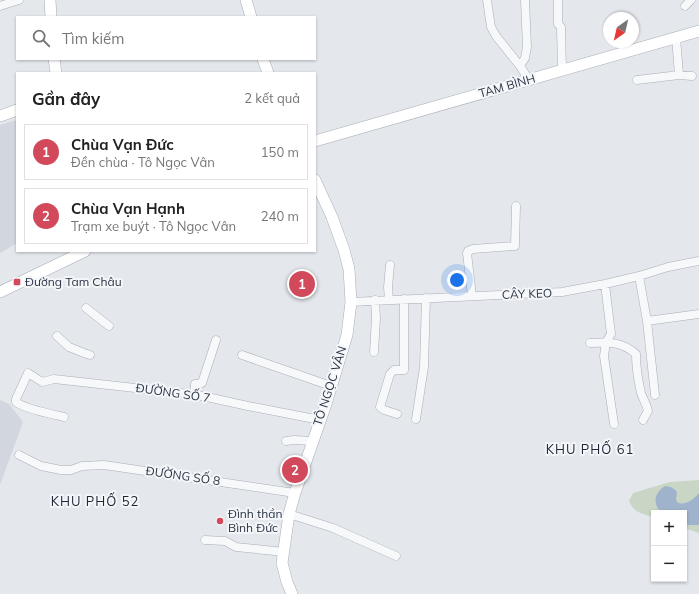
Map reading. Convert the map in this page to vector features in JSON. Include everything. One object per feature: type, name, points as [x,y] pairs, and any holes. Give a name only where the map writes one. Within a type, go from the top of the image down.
[{"type":"main road","points":[[50,0],[51,16]]},
{"type":"main road","points":[[246,0],[251,16]]},
{"type":"main road","name":"TAM BÌNH","points":[[316,141],[699,31]]},
{"type":"main road","points":[[54,60],[56,72]]},
{"type":"main road","points":[[263,60],[268,72]]},
{"type":"main road","points":[[0,116],[16,110]]},
{"type":"main road","name":"TÔ NGỌC VÂN","points":[[292,594],[282,563],[289,514],[346,335],[351,302],[349,269],[344,250],[332,217],[316,182]]},
{"type":"main road","points":[[0,292],[83,252]]},
{"type":"street","points":[[0,6],[19,0]]},
{"type":"street","points":[[487,0],[491,27],[529,80]]},
{"type":"street","points":[[520,66],[525,58],[527,48],[525,0]]},
{"type":"street","points":[[558,0],[558,24],[561,28],[562,70]]},
{"type":"street","points":[[685,6],[692,0]]},
{"type":"street","points":[[676,37],[679,75]]},
{"type":"street","points":[[637,80],[679,75],[692,76]]},
{"type":"street","points":[[472,296],[467,253],[473,249],[515,246],[516,206]]},
{"type":"street","name":"CÂY KEO","points":[[351,302],[562,292],[604,284],[639,276],[668,267],[699,261]]},
{"type":"street","points":[[389,300],[388,287],[390,266]]},
{"type":"street","points":[[639,276],[656,395]]},
{"type":"street","points":[[604,284],[612,334],[606,342],[604,356],[614,424]]},
{"type":"street","points":[[416,419],[424,367],[426,298]]},
{"type":"street","points":[[397,414],[384,410],[380,406],[390,374],[394,370],[404,370],[404,299]]},
{"type":"street","points":[[374,352],[376,318],[375,300]]},
{"type":"street","points":[[86,308],[109,326]]},
{"type":"street","points":[[646,322],[699,314]]},
{"type":"street","points":[[57,336],[69,347],[90,355]]},
{"type":"street","points":[[194,394],[195,384],[202,383],[216,340]]},
{"type":"street","points":[[590,343],[615,342],[630,349],[636,354],[636,367],[641,395],[646,403],[648,411],[643,420]]},
{"type":"street","points":[[242,355],[331,386]]},
{"type":"street","name":"ĐƯỜNG SỐ 7","points":[[64,417],[38,411],[16,402],[28,373],[42,382],[54,379],[194,394],[320,420]]},
{"type":"street","points":[[286,441],[312,441]]},
{"type":"street","name":"ĐƯỜNG SỐ 8","points":[[20,455],[41,466],[61,470],[71,470],[82,466],[104,465],[295,493]]},
{"type":"street","points":[[289,514],[333,528],[396,556]]},
{"type":"street","points":[[205,540],[225,541],[236,547],[284,552]]},
{"type":"shaded area","points":[[16,120],[16,244],[0,253],[0,125]]},
{"type":"shaded area","points":[[0,400],[9,404],[23,422],[0,485]]},
{"type":"green space","points":[[699,480],[699,533],[687,529],[687,510],[651,510],[651,516],[636,511],[631,505],[629,501],[633,493],[670,482]]},
{"type":"water","points":[[665,486],[669,486],[675,489],[677,492],[676,500],[678,503],[687,502],[699,493],[699,525],[687,524],[687,510],[659,510],[656,499],[658,492]]},
{"type":"place","name":"Đường Tam Châu","points":[[17,282]]},
{"type":"place","name":"Chùa Vạn Đức","points":[[302,284]]},
{"type":"place","name":"Chùa Vạn Hạnh","points":[[295,470]]},
{"type":"place","name":"Đình thần Bình Đức","points":[[220,521]]},
{"type":"district","name":"KHU PHỐ 61","points":[[590,449]]},
{"type":"district","name":"KHU PHỐ 52","points":[[95,501]]}]
